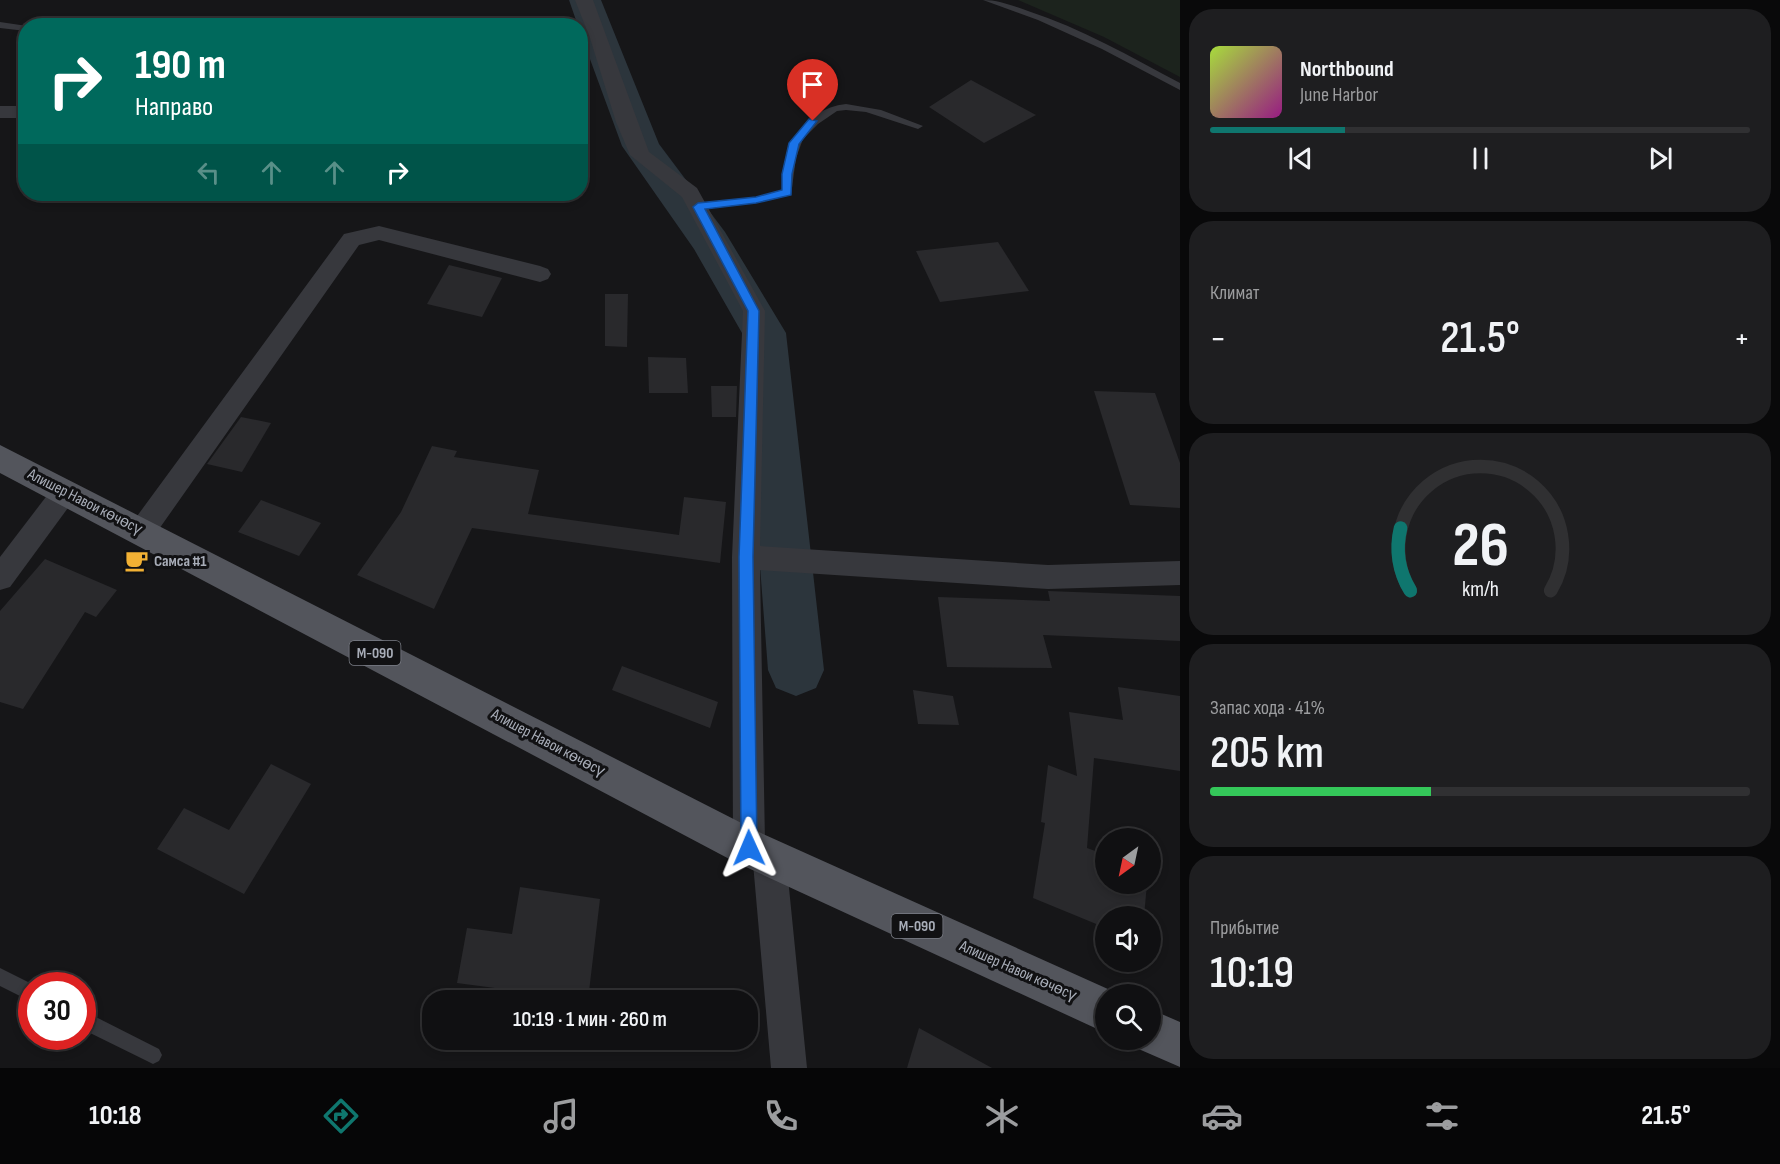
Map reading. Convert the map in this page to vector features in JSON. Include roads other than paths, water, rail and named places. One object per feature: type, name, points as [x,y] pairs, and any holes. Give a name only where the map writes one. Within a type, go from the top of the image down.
[{"type":"main road","name":"Алишер Навои көчөсү","points":[[0,458],[759,853],[1095,1006]]},
{"type":"main road","points":[[1161,1036],[1180,1045]]},
{"type":"street","points":[[584,0],[599,38],[626,122],[640,155],[690,193],[754,311],[746,557],[759,853],[789,1068]]},
{"type":"street","points":[[0,112],[18,112]]},
{"type":"street","points":[[142,531],[352,239],[379,234],[540,274]]},
{"type":"street","points":[[0,578],[64,493]]},
{"type":"street","points":[[746,557],[1048,577],[1180,573]]},
{"type":"lane","points":[[987,0],[1052,22],[1180,87]]},
{"type":"lane","points":[[0,25],[18,27]]},
{"type":"lane","points":[[698,207],[756,200],[787,193],[787,174],[794,143],[813,121],[837,108],[871,110],[918,126]]},
{"type":"lane","points":[[0,976],[18,986]]},
{"type":"lane","points":[[96,1026],[153,1055]]},
{"type":"waterway","points":[[585,0],[641,146],[711,242],[764,333],[796,670]]},
{"type":"place","name":"Самса #1","points":[[136,561]]}]
